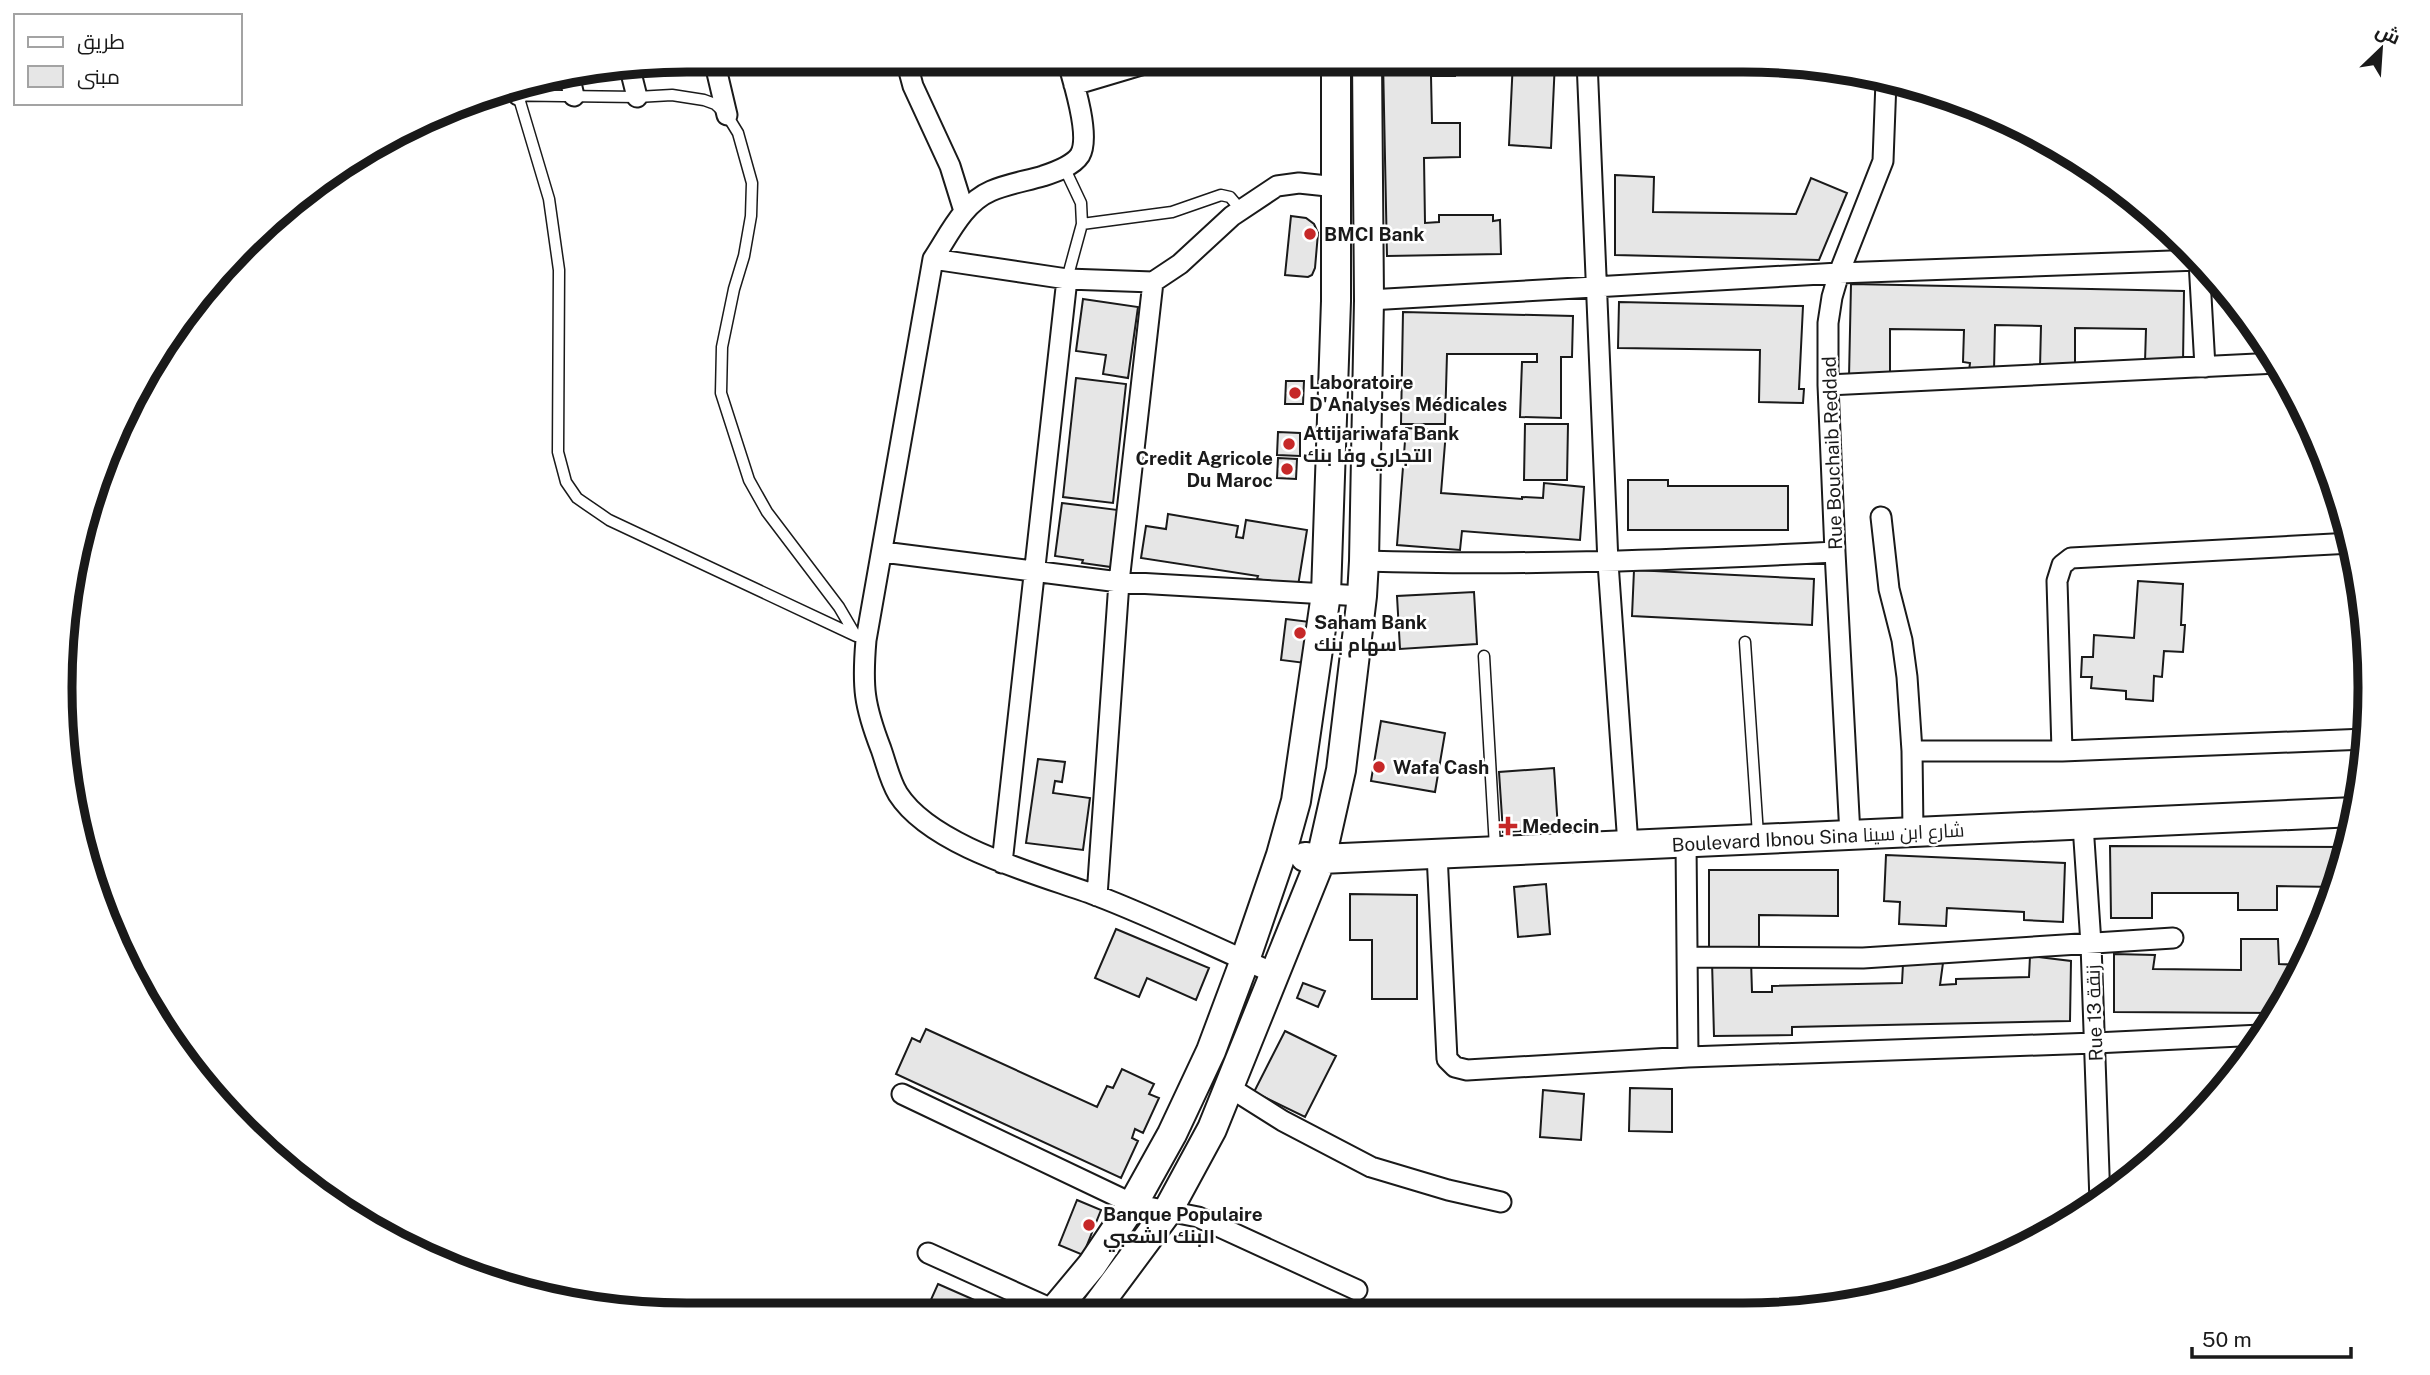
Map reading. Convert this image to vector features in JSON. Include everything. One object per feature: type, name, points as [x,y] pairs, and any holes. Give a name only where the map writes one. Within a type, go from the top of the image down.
[{"type":"main road","points":[[1060,1303],[1092,1265],[1133,1204],[1172,1134],[1211,1051],[1245,960],[1281,855],[1296,801],[1326,594],[1335,315],[1336,72]]},
{"type":"main road","points":[[1099,1303],[1167,1212],[1212,1129],[1321,859],[1341,770],[1364,561],[1370,300],[1367,72]]},
{"type":"main road","name":"Boulevard Ibnou Sina شارع ابن سينا","points":[[1281,855],[1321,859],[2345,813]]},
{"type":"street","points":[[716,72],[727,115]]},
{"type":"street","points":[[909,72],[913,86],[950,166],[964,211]]},
{"type":"street","points":[[1070,72],[1083,139],[1080,154],[1064,167],[990,191],[964,211],[933,259],[883,552],[861,638],[868,715],[898,794],[916,814],[941,833],[1002,863],[1097,896],[1276,974]]},
{"type":"street","points":[[1074,85],[1118,72]]},
{"type":"street","points":[[1588,72],[1608,563],[1628,845]]},
{"type":"street","points":[[631,75],[637,97]]},
{"type":"street","name":"Rue Bouchaib Reddad","points":[[1850,835],[1835,552],[1828,323],[1839,273],[1883,161],[1886,89]]},
{"type":"street","points":[[933,259],[1067,279],[1153,282],[1180,264],[1241,210],[1278,186],[1299,183],[1337,187]]},
{"type":"street","points":[[1370,300],[1839,273],[2186,261]]},
{"type":"street","points":[[2200,276],[2205,367]]},
{"type":"street","points":[[1002,863],[1067,279]]},
{"type":"street","points":[[1097,896],[1119,582],[1153,282]]},
{"type":"street","points":[[1828,385],[2266,364]]},
{"type":"street","points":[[1881,517],[1889,589],[1902,640],[1907,677],[1912,751],[1913,832]]},
{"type":"street","points":[[2062,751],[2057,581],[2062,565],[2079,556],[2341,544]]},
{"type":"street","points":[[883,552],[1119,582],[1362,596]]},
{"type":"street","points":[[1364,561],[1444,564],[1608,563],[1835,552]]},
{"type":"street","points":[[1912,751],[2062,751],[2356,739]]},
{"type":"street","name":"Rue 13 زنقة","points":[[2083,825],[2091,944],[2100,1189]]},
{"type":"street","points":[[1686,842],[1688,1057]]},
{"type":"street","points":[[1437,854],[1447,1059],[1455,1067],[1467,1070],[1688,1057],[2250,1036]]},
{"type":"street","points":[[1689,957],[1863,958],[2173,938]]},
{"type":"street","points":[[1229,1087],[1283,1121],[1371,1167],[1448,1190],[1501,1202]]},
{"type":"street","points":[[902,1094],[1133,1204],[1198,1217],[1357,1290]]},
{"type":"street","points":[[928,1253],[1036,1303]]},
{"type":"lane","points":[[542,90],[572,87],[637,97],[672,95],[695,98],[715,104],[727,115],[738,134],[752,183],[751,216],[744,256],[722,347],[721,393],[749,480],[767,512],[861,638]]},
{"type":"lane","points":[[518,96],[549,199],[559,270],[558,452],[566,482],[577,498],[609,520],[861,638]]},
{"type":"lane","points":[[1064,167],[1081,203],[1082,224],[1067,279]]},
{"type":"lane","points":[[1082,224],[1172,212],[1221,195],[1230,197],[1241,210]]},
{"type":"lane","points":[[1745,642],[1759,839]]},
{"type":"lane","points":[[1484,656],[1495,851]]},
{"type":"building","points":[[1383,72],[1455,72],[1455,76],[1431,76],[1432,123],[1460,123],[1460,157],[1424,158],[1425,223],[1439,222],[1439,215],[1493,215],[1493,221],[1500,220],[1501,254],[1387,256]]},
{"type":"building","points":[[1512,72],[1554,72],[1551,148],[1509,145]]},
{"type":"building","points":[[1615,175],[1654,177],[1653,212],[1796,214],[1811,178],[1847,193],[1819,260],[1615,255]]},
{"type":"building","points":[[1291,216],[1306,218],[1314,224],[1318,233],[1315,268],[1308,277],[1285,275]]},
{"type":"building","points":[[1851,284],[2184,291],[2183,363],[2145,362],[2146,329],[2075,328],[2075,369],[2040,368],[2041,326],[1995,325],[1994,371],[1969,371],[1970,363],[1963,362],[1964,330],[1890,329],[1890,378],[1849,377]]},
{"type":"building","points":[[1083,299],[1138,307],[1128,378],[1103,374],[1106,355],[1076,351]]},
{"type":"building","points":[[1619,302],[1803,306],[1799,389],[1804,389],[1803,403],[1759,402],[1760,350],[1618,348]]},
{"type":"building","points":[[1403,312],[1573,316],[1572,357],[1561,357],[1561,418],[1520,417],[1522,362],[1537,362],[1537,354],[1447,354],[1445,424],[1401,424]]},
{"type":"building","points":[[1076,378],[1126,384],[1113,503],[1063,497]]},
{"type":"building","name":"Laboratoire D'Analyses Médicales","points":[[1286,381],[1304,381],[1303,404],[1285,404]]},
{"type":"building","points":[[1525,424],[1568,424],[1567,480],[1524,480]]},
{"type":"building","points":[[1406,428],[1446,431],[1441,493],[1522,499],[1543,498],[1544,483],[1584,487],[1580,540],[1462,531],[1460,550],[1397,545]]},
{"type":"building","name":"Attijariwafa Bank التجاري وفا بنك","points":[[1278,432],[1300,433],[1300,456],[1277,455]]},
{"type":"building","name":"Credit Agricole Du Maroc","points":[[1278,458],[1297,459],[1296,479],[1277,478]]},
{"type":"building","points":[[1628,480],[1668,480],[1668,486],[1788,486],[1788,530],[1628,530]]},
{"type":"building","points":[[1062,503],[1118,510],[1111,567],[1055,556]]},
{"type":"building","points":[[1168,514],[1238,526],[1236,537],[1243,538],[1246,520],[1307,530],[1298,586],[1257,579],[1258,576],[1141,558],[1146,526],[1166,529]]},
{"type":"building","points":[[1634,570],[1814,579],[1812,625],[1632,616]]},
{"type":"building","points":[[2138,581],[2183,584],[2183,652],[2164,651],[2162,677],[2154,676],[2153,701],[2126,699],[2126,691],[2091,688],[2092,677],[2081,677],[2082,657],[2093,657],[2094,635],[2134,638]]},
{"type":"building","points":[[1474,592],[1477,644],[1400,649],[1397,596]]},
{"type":"building","points":[[1286,619],[1310,622],[1305,663],[1281,660]]},
{"type":"building","points":[[1381,721],[1445,733],[1435,792],[1371,781]]},
{"type":"building","points":[[1038,759],[1065,762],[1062,782],[1055,781],[1053,793],[1090,798],[1083,850],[1026,843]]},
{"type":"building","points":[[1554,768],[1558,829],[1503,832],[1499,772]]},
{"type":"building","points":[[2110,846],[2337,847],[2325,887],[2277,886],[2277,910],[2238,910],[2238,893],[2152,893],[2152,918],[2111,918]]},
{"type":"building","points":[[1886,855],[2065,863],[2063,922],[2024,920],[2024,912],[1947,908],[1946,926],[1899,924],[1900,902],[1884,901]]},
{"type":"building","points":[[1709,870],[1838,870],[1838,916],[1759,915],[1759,947],[1709,947]]},
{"type":"building","points":[[1546,884],[1550,934],[1518,937],[1514,887]]},
{"type":"building","points":[[1350,894],[1417,895],[1417,999],[1372,999],[1372,940],[1350,940]]},
{"type":"building","points":[[1116,929],[1209,968],[1196,1000],[1147,978],[1139,997],[1095,978]]},
{"type":"building","points":[[2241,939],[2278,939],[2279,964],[2293,965],[2265,1013],[2114,1012],[2114,954],[2155,955],[2153,969],[2241,970]]},
{"type":"building","points":[[2030,956],[2071,961],[2070,1021],[1792,1027],[1792,1035],[1714,1036],[1712,961],[1751,960],[1752,992],[1772,992],[1772,986],[1902,983],[1903,964],[1943,963],[1940,985],[1956,984],[1956,979],[2029,977]]},
{"type":"building","points":[[1303,983],[1325,991],[1318,1007],[1297,998]]},
{"type":"building","points":[[926,1029],[1097,1107],[1107,1086],[1113,1088],[1122,1069],[1154,1084],[1149,1094],[1159,1098],[1143,1133],[1135,1129],[1132,1138],[1138,1141],[1121,1178],[896,1074],[912,1038],[920,1042]]},
{"type":"building","points":[[1285,1031],[1336,1056],[1305,1117],[1254,1092]]},
{"type":"building","points":[[1630,1088],[1672,1089],[1672,1132],[1629,1131]]},
{"type":"building","points":[[1543,1090],[1584,1094],[1581,1140],[1540,1137]]},
{"type":"building","points":[[1077,1200],[1101,1210],[1083,1255],[1059,1245]]},
{"type":"building","points":[[938,1284],[981,1303],[929,1303]]},
{"type":"place","name":"BMCI Bank","points":[[1310,234]]},
{"type":"place","name":"Laboratoire D'Analyses Médicales","points":[[1295,393]]},
{"type":"place","name":"Attijariwafa Bank التجاري وفا بنك","points":[[1289,444]]},
{"type":"place","name":"Credit Agricole Du Maroc","points":[[1287,469]]},
{"type":"place","name":"Saham Bank سهام بنك","points":[[1300,633]]},
{"type":"place","name":"Wafa Cash","points":[[1379,767]]},
{"type":"place","name":"Medecin","points":[[1508,826]]},
{"type":"place","name":"Banque Populaire البنك الشعبي","points":[[1089,1225]]}]
